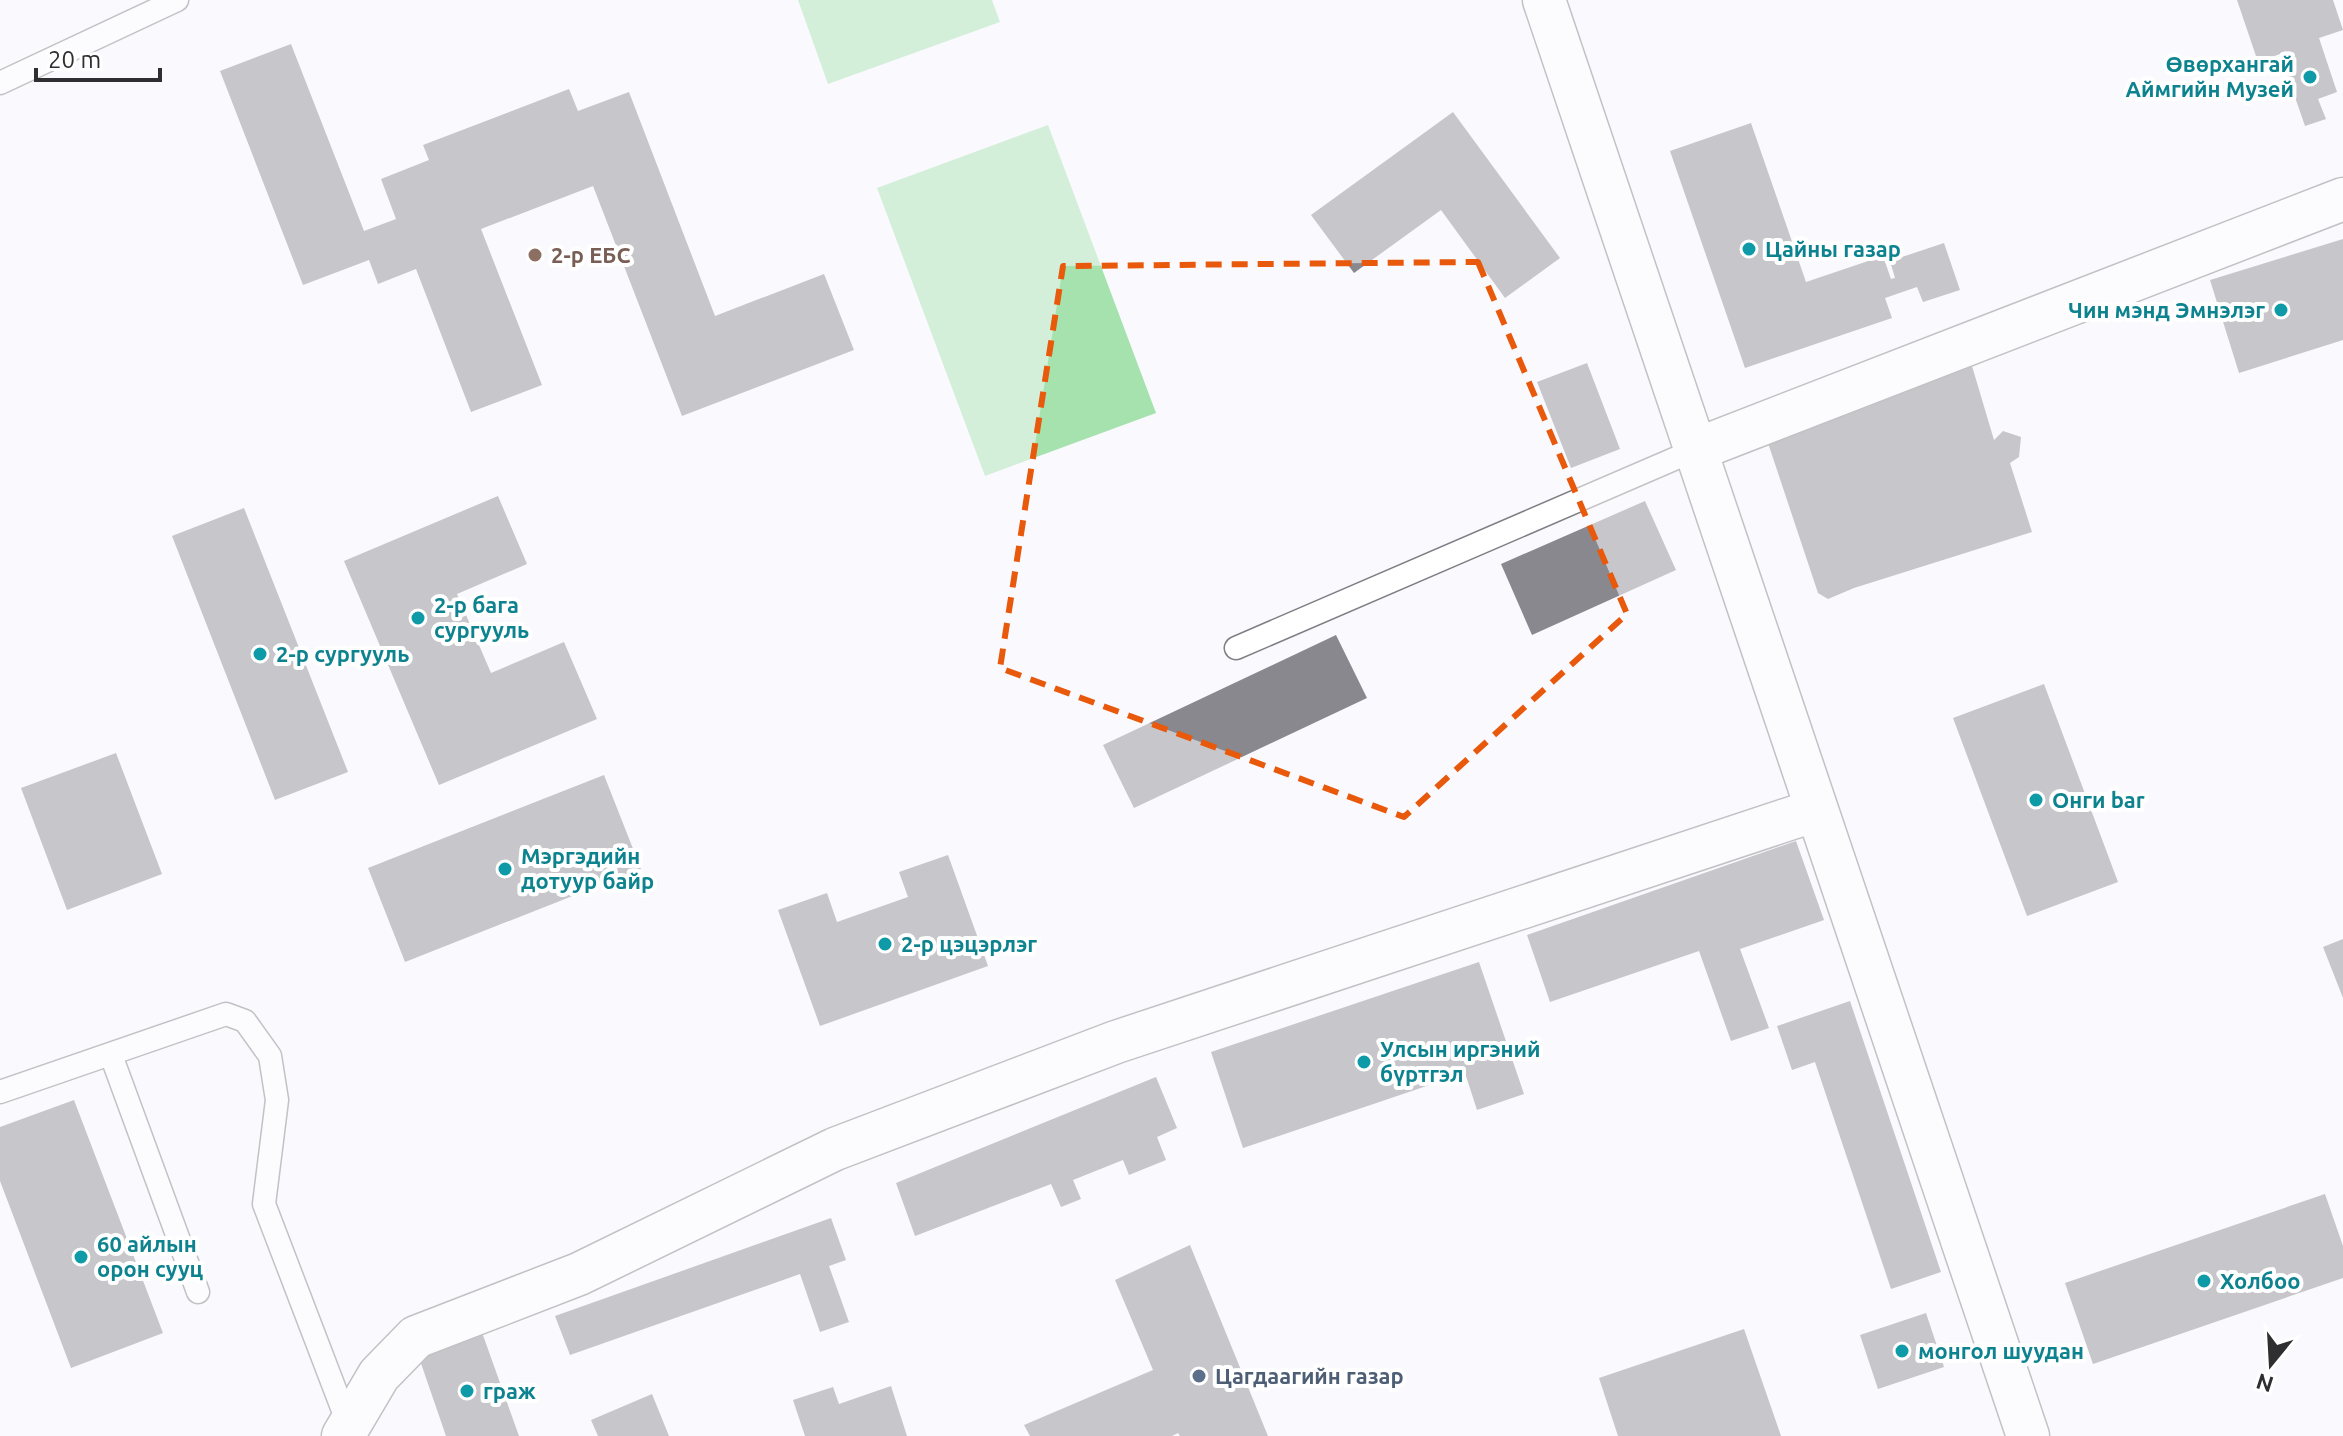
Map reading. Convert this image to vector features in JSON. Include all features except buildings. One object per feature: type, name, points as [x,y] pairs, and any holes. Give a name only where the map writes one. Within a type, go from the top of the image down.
[{"type":"street","points":[[1544,0],[1816,810],[2020,1433]]},
{"type":"street","points":[[1695,450],[2343,199]]},
{"type":"street","points":[[346,1431],[379,1375],[416,1337],[579,1274],[835,1149],[1116,1042],[1816,810]]},
{"type":"lane","points":[[0,83],[177,0]]},
{"type":"lane","points":[[1236,648],[1695,450]]},
{"type":"lane","points":[[0,1092],[226,1014],[245,1021],[270,1056],[277,1100],[264,1204],[346,1431]]},
{"type":"lane","points":[[111,1055],[198,1292]]},
{"type":"highlighted area","points":[[1478,262],[1627,614],[1404,817],[1000,668],[1063,266]]},
{"type":"green space","points":[[798,0],[992,0],[1000,22],[828,84]]},
{"type":"green space","points":[[1048,125],[1156,413],[985,476],[877,188]]},
{"type":"place","name":"Өвөрхангай Аймгийн Музей","points":[[2310,77]]},
{"type":"place","name":"Цайны газар","points":[[1749,249]]},
{"type":"place","name":"2-р ЕБС","points":[[535,255]]},
{"type":"place","name":"Чин мэнд Эмнэлэг","points":[[2281,310]]},
{"type":"place","name":"2-р бага сургууль","points":[[418,618]]},
{"type":"place","name":"2-р сургууль","points":[[260,654]]},
{"type":"place","name":"Онги bar","points":[[2036,800]]},
{"type":"place","name":"Мэргэдийн дотуур байр","points":[[505,869]]},
{"type":"place","name":"2-р цэцэрлэг","points":[[885,944]]},
{"type":"place","name":"Улсын иргэний бүртгэл","points":[[1364,1062]]},
{"type":"place","name":"60 айлын орон сууц","points":[[81,1257]]},
{"type":"place","name":"Холбоо","points":[[2204,1281]]},
{"type":"place","name":"монгол шуудан","points":[[1902,1351]]},
{"type":"place","name":"Цагдаагийн газар","points":[[1199,1376]]},
{"type":"place","name":"граж","points":[[467,1391]]}]
